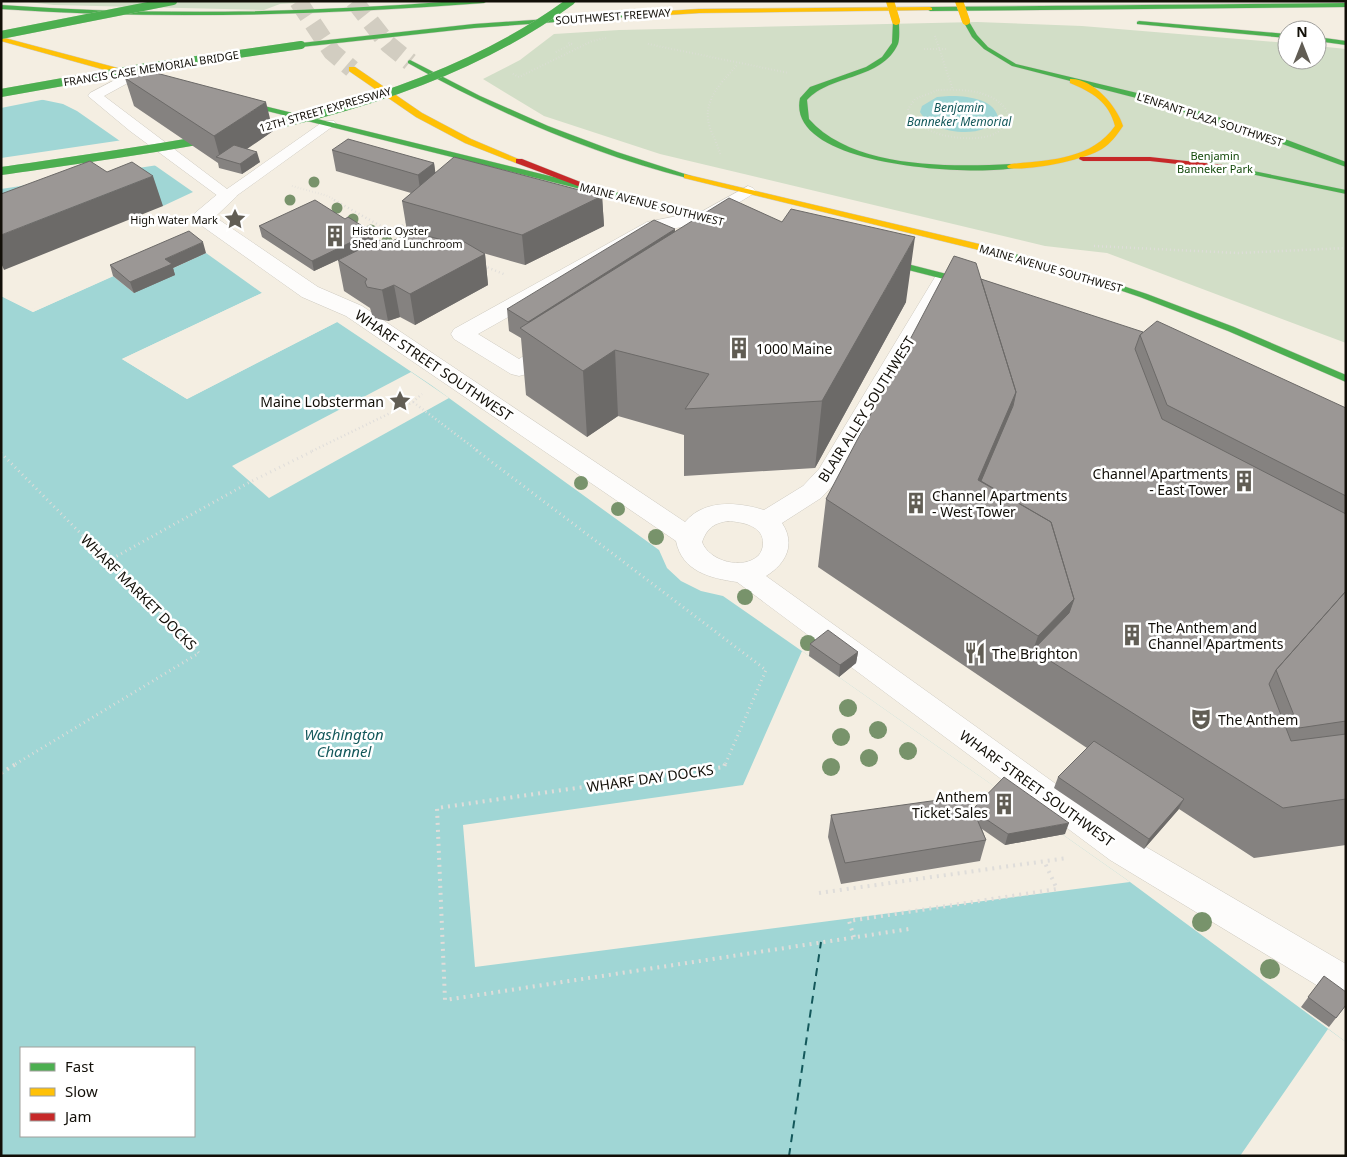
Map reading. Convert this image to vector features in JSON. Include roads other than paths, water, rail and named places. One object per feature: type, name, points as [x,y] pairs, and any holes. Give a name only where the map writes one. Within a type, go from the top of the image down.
[{"type":"main road","points":[[1,24],[112,1]]},
{"type":"main road","points":[[1,35],[173,1]]},
{"type":"main road","points":[[1,7],[76,14],[225,17],[355,11],[484,1]]},
{"type":"main road","name":"12TH STREET EXPRESSWAY","points":[[1,171],[207,139],[341,107],[418,82],[479,57],[529,30],[571,1]]},
{"type":"main road","name":"L'ENFANT PLAZA SOUTHWEST","points":[[890,1],[898,30],[895,47],[884,60],[861,71],[828,81],[817,87],[805,98],[802,106],[807,124],[814,132],[824,140],[839,147],[855,153],[898,162],[976,168],[1109,158],[1173,160],[1246,170],[1346,192]]},
{"type":"main road","name":"L'ENFANT PLAZA SOUTHWEST","points":[[959,1],[966,21],[982,46],[1000,59],[1029,70],[1151,99],[1220,120],[1346,165]]},
{"type":"main road","name":"SOUTHWEST FREEWAY","points":[[301,45],[474,26],[606,16],[734,10],[1346,5]]},
{"type":"main road","points":[[853,8],[1099,20]]},
{"type":"main road","points":[[1126,22],[1277,35]]},
{"type":"main road","points":[[1,39],[152,80]]},
{"type":"main road","points":[[1327,41],[1346,43]]},
{"type":"main road","name":"FRANCIS CASE MEMORIAL BRIDGE","points":[[1,94],[147,67],[301,45]]},
{"type":"main road","name":"MAINE AVENUE SOUTHWEST","points":[[410,62],[471,95],[542,128],[677,173],[1036,261],[1098,280],[1211,320],[1346,379]]},
{"type":"main road","points":[[352,69],[419,115],[468,141],[599,191]]},
{"type":"main road","name":"L'ENFANT PLAZA SOUTHWEST","points":[[1052,162],[1075,157],[1101,147],[1110,141],[1119,126],[1115,111],[1101,96],[1092,89],[1073,81]]},
{"type":"main road","name":"MAINE AVENUE SOUTHWEST","points":[[219,97],[751,229]]},
{"type":"main road","points":[[863,256],[994,289]]},
{"type":"street","name":"WHARF STREET SOUTHWEST","points":[[227,196],[202,217],[310,292],[354,311],[690,538]]},
{"type":"street","points":[[703,217],[703,240],[697,249],[519,369],[462,334],[654,226],[703,217]]},
{"type":"street","name":"BLAIR ALLEY SOUTHWEST","points":[[765,522],[812,492],[828,475],[946,276]]},
{"type":"street","points":[[720,513],[744,513],[765,522],[775,535],[776,545],[773,554],[761,566],[742,572],[721,571],[704,564],[692,552],[690,538],[699,522],[720,513]]},
{"type":"street","name":"WHARF STREET SOUTHWEST","points":[[742,572],[1122,850],[1346,983]]},
{"type":"lane","points":[[132,75],[95,96],[227,196],[329,124]]},
{"type":"lane","points":[[703,217],[748,191]]},
{"type":"water","points":[[1,91],[63,104],[77,111],[193,192],[163,206],[1,229]]},
{"type":"water","name":"Benjamin Banneker Memorial","points":[[949,96],[978,99],[985,102],[991,106],[998,117],[991,125],[971,132],[947,130],[926,120],[920,112],[922,106],[937,97]]},
{"type":"water","name":"Washington Channel","points":[[206,253],[262,293],[122,359],[187,399],[337,322],[431,385],[659,550],[667,568],[681,581],[701,591],[723,596],[1130,882],[1346,1042],[1346,1156],[1,1156],[1,296],[33,312],[113,276],[134,293],[169,270]]},
{"type":"tunnel","points":[[298,1],[332,52],[352,69]]},
{"type":"tunnel","points":[[354,1],[388,44],[410,62]]},
{"type":"place","name":"High Water Mark","points":[[235,219]]},
{"type":"place","name":"Historic Oyster Shed and Lunchroom","points":[[335,236]]},
{"type":"place","name":"1000 Maine","points":[[739,348]]},
{"type":"place","name":"Maine Lobsterman","points":[[400,401]]},
{"type":"place","name":"Channel Apartments - East Tower","points":[[1244,481]]},
{"type":"place","name":"Channel Apartments - West Tower","points":[[916,503]]},
{"type":"place","name":"The Anthem and Channel Apartments","points":[[1132,635]]},
{"type":"place","name":"The Brighton","points":[[975,653]]},
{"type":"place","name":"The Anthem","points":[[1201,719]]},
{"type":"place","name":"Anthem Ticket Sales","points":[[1004,804]]},
{"type":"park label","name":"Benjamin Banneker Park","points":[[1215,161]]}]
